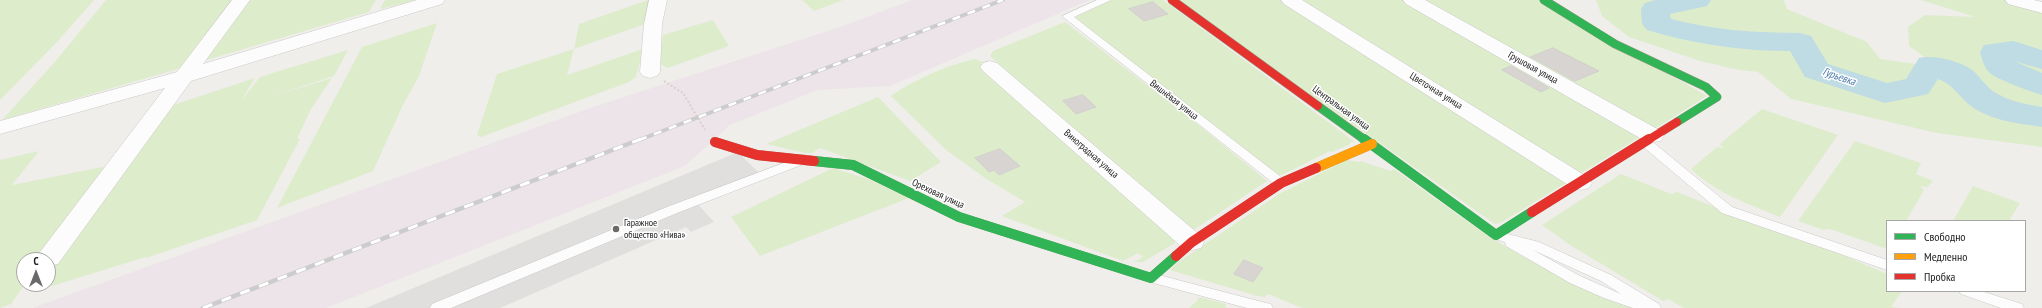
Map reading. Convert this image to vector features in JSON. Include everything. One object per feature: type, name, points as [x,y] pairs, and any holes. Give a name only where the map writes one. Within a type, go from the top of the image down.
[{"type":"street","points":[[54,252],[186,76],[241,0]]},
{"type":"street","points":[[369,21],[380,0]]},
{"type":"street","points":[[0,128],[186,76],[436,0]]},
{"type":"street","name":"Центральная улица","points":[[1172,0],[1496,235]]},
{"type":"street","name":"Цветочная улица","points":[[1290,0],[1581,183]]},
{"type":"street","name":"Грушовая улица","points":[[1412,0],[1649,139]]},
{"type":"street","points":[[1496,235],[1717,97],[1706,87],[1615,44],[1544,0]]},
{"type":"street","points":[[2014,0],[2042,8]]},
{"type":"street","points":[[650,72],[653,24],[662,1]]},
{"type":"street","name":"Виноградная улица","points":[[990,67],[1192,242]]},
{"type":"street","name":"Ореховая улица","points":[[715,142],[757,155],[806,159],[853,166],[959,217],[1151,278]]},
{"type":"street","points":[[1151,278],[1192,242],[1281,183],[1372,144]]},
{"type":"lane","name":"Вишнёвая улица","points":[[1106,0],[1067,16],[1281,183]]},
{"type":"lane","points":[[1649,139],[1727,210],[1886,265]]},
{"type":"lane","points":[[437,308],[672,210],[806,159]]},
{"type":"lane","points":[[1496,235],[1577,280],[1630,302],[1654,308]]},
{"type":"lane","points":[[1151,278],[1266,308]]},
{"type":"lane","points":[[1969,292],[2017,308]]},
{"type":"path","points":[[650,72],[683,93],[704,128],[715,142]]},
{"type":"shaded area","points":[[912,0],[1090,0],[890,86],[818,90],[730,125],[685,166],[326,308],[32,308],[593,107],[840,27]]},
{"type":"shaded area","name":"Гаражное общество «Нива»","points":[[738,152],[760,174],[696,202],[714,222],[691,232],[686,227],[500,308],[366,308]]},
{"type":"green space","points":[[0,0],[94,0],[56,43],[0,100]]},
{"type":"green space","points":[[106,0],[238,0],[188,66],[2,120],[54,63]]},
{"type":"green space","points":[[246,0],[376,0],[369,12],[200,62]]},
{"type":"green space","points":[[385,0],[417,0],[380,9]]},
{"type":"green space","points":[[648,0],[653,0],[648,23],[574,49],[579,24]]},
{"type":"green space","points":[[802,0],[843,0],[814,11]]},
{"type":"green space","points":[[1113,0],[1163,0],[1355,142],[1351,142],[1349,145],[1332,152],[1330,151],[1282,175],[1277,175],[1076,18],[1080,13]]},
{"type":"green space","points":[[1176,0],[1283,0],[1569,181],[1502,222],[1495,224]]},
{"type":"green space","points":[[1294,0],[1404,0],[1643,135],[1578,175]]},
{"type":"green space","points":[[1417,0],[1539,0],[1707,96],[1651,131]]},
{"type":"green space","points":[[1596,0],[1784,0],[1787,9],[1867,42],[1880,59],[1938,67],[1909,46],[1908,27],[1925,15],[1975,17],[1921,0],[2005,0],[2042,11],[2042,147],[1937,133],[1791,99],[1758,72],[1739,70],[1700,61],[1629,37],[1602,16]]},
{"type":"green space","points":[[713,20],[729,46],[668,68],[660,64],[663,35]]},
{"type":"green space","points":[[1065,22],[1190,118],[1267,181],[1192,231],[1071,129],[990,56],[993,51]]},
{"type":"green space","points":[[437,23],[419,76],[403,105],[373,171],[277,208],[362,47]]},
{"type":"green space","points":[[574,49],[567,75],[643,49],[636,77],[629,82],[481,137],[477,135],[497,74]]},
{"type":"green space","points":[[348,50],[334,76],[266,98],[332,78],[311,109],[297,139],[300,139],[257,220],[146,258],[56,285],[56,258],[161,109],[255,78],[241,101],[260,77]]},
{"type":"green space","points":[[974,59],[983,62],[990,67],[1175,239],[1175,243],[1143,262],[1134,262],[1143,257],[1138,253],[1123,261],[1002,216],[1025,202],[985,178],[946,150],[891,96],[910,84],[931,74],[953,65]]},
{"type":"green space","points":[[878,97],[941,162],[910,181],[820,148],[812,153],[805,153],[766,144]]},
{"type":"green space","points":[[1762,109],[1838,135],[1780,217],[1733,197],[1711,185],[1691,169],[1717,147],[1723,148],[1720,144]]},
{"type":"green space","points":[[1855,141],[1921,163],[1916,174],[1933,181],[1927,187],[1920,186],[1924,190],[1907,220],[1886,220],[1886,249],[1833,230],[1824,230],[1798,221]]},
{"type":"green space","points":[[39,151],[12,185],[112,165],[48,252],[16,252],[16,292],[19,292],[11,304],[0,308],[0,160]]},
{"type":"green space","points":[[1347,160],[1360,161],[1391,171],[1394,169],[1485,234],[1522,256],[1637,308],[1302,308],[1268,294],[1265,297],[1257,296],[1170,270],[1177,263],[1279,194]]},
{"type":"green space","points":[[833,168],[868,179],[909,198],[760,256],[731,217]]},
{"type":"green space","points":[[1621,174],[1671,194],[1677,192],[1785,235],[1838,253],[1886,274],[1886,292],[1901,292],[1891,307],[1901,308],[1684,308],[1668,299],[1663,301],[1570,245],[1542,225]]},
{"type":"green space","points":[[1973,186],[2020,203],[2010,220],[1954,220]]},
{"type":"green space","points":[[1199,297],[1226,304],[1225,307],[1227,308],[1189,308],[1197,301]]},
{"type":"building","points":[[1153,2],[1168,14],[1144,21],[1129,9]]},
{"type":"building","points":[[1553,48],[1599,71],[1575,81],[1531,57]]},
{"type":"building","points":[[1511,66],[1549,88],[1541,92],[1502,70]]},
{"type":"building","points":[[1083,95],[1096,107],[1076,114],[1063,101]]},
{"type":"building","points":[[1000,149],[1020,166],[999,175],[994,170],[989,172],[975,158]]},
{"type":"building","points":[[1244,260],[1263,268],[1253,282],[1234,274]]},
{"type":"waterway","name":"Гурьевка","points":[[1697,0],[1655,9],[1657,24],[1693,33],[1728,39],[1800,42],[1816,70],[1885,93],[1917,87],[1930,65],[1958,75],[1982,99],[2004,111],[2042,117]]},
{"type":"waterway","name":"Гурьевка","points":[[2042,60],[2013,50],[1995,52],[2001,67],[2042,85]]},
{"type":"railway","points":[[639,140],[1003,0]]},
{"type":"railway","points":[[203,308],[641,139]]},
{"type":"traffic: fast","points":[[1544,0],[1615,44],[1706,87],[1717,97],[1677,122]]},
{"type":"traffic: fast","points":[[1318,106],[1496,235],[1532,212]]},
{"type":"traffic: fast","points":[[814,161],[853,165],[959,217],[1151,278],[1176,256]]},
{"type":"traffic: slow","points":[[1316,168],[1372,144]]},
{"type":"traffic: jam","points":[[1172,0],[1318,106]]},
{"type":"traffic: jam","points":[[1532,212],[1677,122]]},
{"type":"traffic: jam","points":[[715,142],[757,155],[814,161]]},
{"type":"traffic: jam","points":[[1176,256],[1192,242],[1281,183],[1316,168]]},
{"type":"place","name":"Гаражное общество «Нива»","points":[[616,229]]}]
